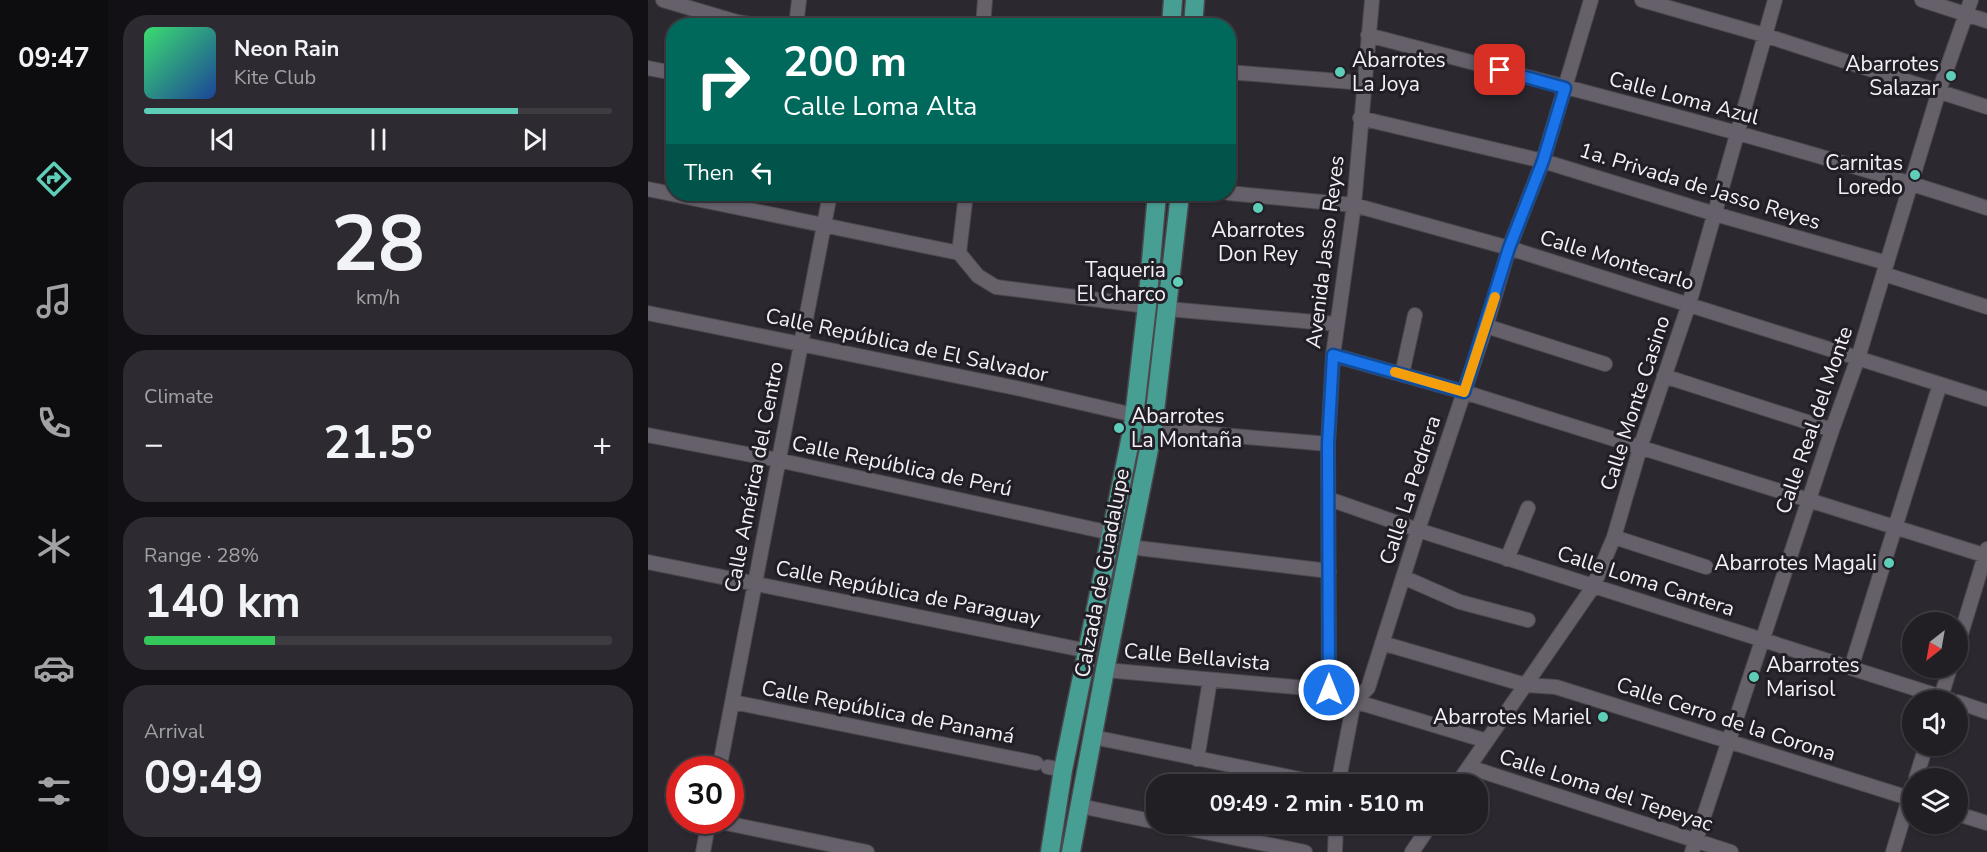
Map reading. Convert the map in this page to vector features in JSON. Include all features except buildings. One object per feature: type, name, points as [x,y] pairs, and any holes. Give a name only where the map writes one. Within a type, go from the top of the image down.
[{"type":"main road","points":[[1172,18],[1173,0]]},
{"type":"main road","points":[[1194,18],[1195,0]]},
{"type":"main road","name":"Calzada de Guadalupe","points":[[1050,852],[1049,767],[1088,651],[1134,415],[1156,201]]},
{"type":"main road","name":"Calzada de Guadalupe","points":[[1071,852],[1153,429],[1179,201]]},
{"type":"street","points":[[663,0],[724,18]]},
{"type":"street","points":[[797,18],[799,0]]},
{"type":"street","points":[[984,18],[985,0]]},
{"type":"street","name":"Avenida Jasso Reyes","points":[[1329,690],[1328,444],[1333,355],[1354,204],[1372,0]]},
{"type":"street","name":"Calle La Pedrera","points":[[1340,774],[1354,701],[1368,688],[1486,326],[1509,248],[1543,161],[1590,0]]},
{"type":"street","points":[[1642,0],[1764,35],[1987,106]]},
{"type":"street","name":"Calle Monte Casino","points":[[1464,774],[1593,587],[1614,537],[1640,448],[1689,304],[1775,0]]},
{"type":"street","points":[[1922,0],[1987,21]]},
{"type":"street","name":"Calle Real del Monte","points":[[1694,846],[1727,741],[1858,358],[1939,91],[1971,0]]},
{"type":"street","name":"Calle Loma Azul","points":[[1368,35],[1737,133],[1911,183],[1987,208]]},
{"type":"street","points":[[648,68],[666,71]]},
{"type":"street","points":[[1236,73],[1364,83]]},
{"type":"street","name":"1a. Privada de Jasso Reyes","points":[[1360,117],[1543,161],[1885,269],[1987,307]]},
{"type":"street","points":[[648,189],[666,193]]},
{"type":"street","name":"Calle Montecarlo","points":[[1236,194],[1354,204],[1509,248],[1987,399]]},
{"type":"street","points":[[707,201],[959,253],[978,276],[996,287],[1147,306]]},
{"type":"street","name":"Calle América del Centro","points":[[722,756],[829,201]]},
{"type":"street","points":[[959,253],[965,201]]},
{"type":"street","points":[[1168,309],[1336,324]]},
{"type":"street","name":"Calle República de El Salvador","points":[[648,313],[1134,415],[1153,429]]},
{"type":"street","points":[[1402,374],[1415,315]]},
{"type":"street","points":[[1486,326],[1605,364]]},
{"type":"street","points":[[1333,355],[1464,392],[1986,553],[1968,612]]},
{"type":"street","points":[[1664,376],[1832,430]]},
{"type":"street","points":[[1851,668],[1940,384]]},
{"type":"street","points":[[1153,429],[1328,444]]},
{"type":"street","name":"Calle República de Perú","points":[[648,435],[778,460],[1111,533]]},
{"type":"street","name":"Calle Loma Cantera","points":[[1329,499],[1593,587],[1917,690]]},
{"type":"street","points":[[1507,559],[1528,508]]},
{"type":"street","points":[[1614,537],[1706,567]]},
{"type":"street","points":[[1130,547],[1329,571]]},
{"type":"street","name":"Calle República de Paraguay","points":[[648,562],[1088,651]]},
{"type":"street","points":[[1403,577],[1460,602],[1528,620]]},
{"type":"street","name":"Calle Cerro de la Corona","points":[[1382,643],[1526,685],[1556,687],[1902,793]]},
{"type":"street","name":"Calle Bellavista","points":[[1105,670],[1329,690],[1354,701]]},
{"type":"street","points":[[1197,759],[1210,680]]},
{"type":"street","name":"Calle Loma del Tepeyac","points":[[1354,701],[1487,741]]},
{"type":"street","name":"Calle República de Panamá","points":[[733,702],[1049,767]]},
{"type":"street","points":[[1968,705],[1987,712]]},
{"type":"street","points":[[1093,737],[1273,774]]},
{"type":"street","name":"Calle Loma del Tepeyac","points":[[1469,767],[1694,846],[1731,852]]},
{"type":"street","points":[[1080,806],[1146,820]]},
{"type":"street","points":[[1968,817],[1987,823]]},
{"type":"street","points":[[1893,852],[1902,825]]},
{"type":"street","points":[[744,827],[867,852]]},
{"type":"street","points":[[703,852],[707,834]]},
{"type":"street","points":[[1215,834],[1305,852]]},
{"type":"street","points":[[1335,852],[1336,834]]},
{"type":"street","points":[[1412,852],[1424,834]]},
{"type":"slow traffic","points":[[1395,372],[1464,392],[1495,297]]},
{"type":"place","name":"Abarrotes La Joya","points":[[1340,72]]},
{"type":"place","name":"Abarrotes Salazar","points":[[1951,76]]},
{"type":"place","name":"Carnitas Loredo","points":[[1915,175]]},
{"type":"place","name":"Abarrotes Don Rey","points":[[1258,208]]},
{"type":"place","name":"Taqueria El Charco","points":[[1178,282]]},
{"type":"place","name":"Abarrotes La Montaña","points":[[1119,428]]},
{"type":"place","name":"Abarrotes Magali","points":[[1889,563]]},
{"type":"place","name":"Abarrotes Marisol","points":[[1754,677]]},
{"type":"place","name":"Abarrotes Mariel","points":[[1603,717]]},
{"type":"route","points":[[1329,690],[1328,444],[1333,355],[1464,392],[1509,248],[1543,161],[1565,88],[1500,70]]}]
